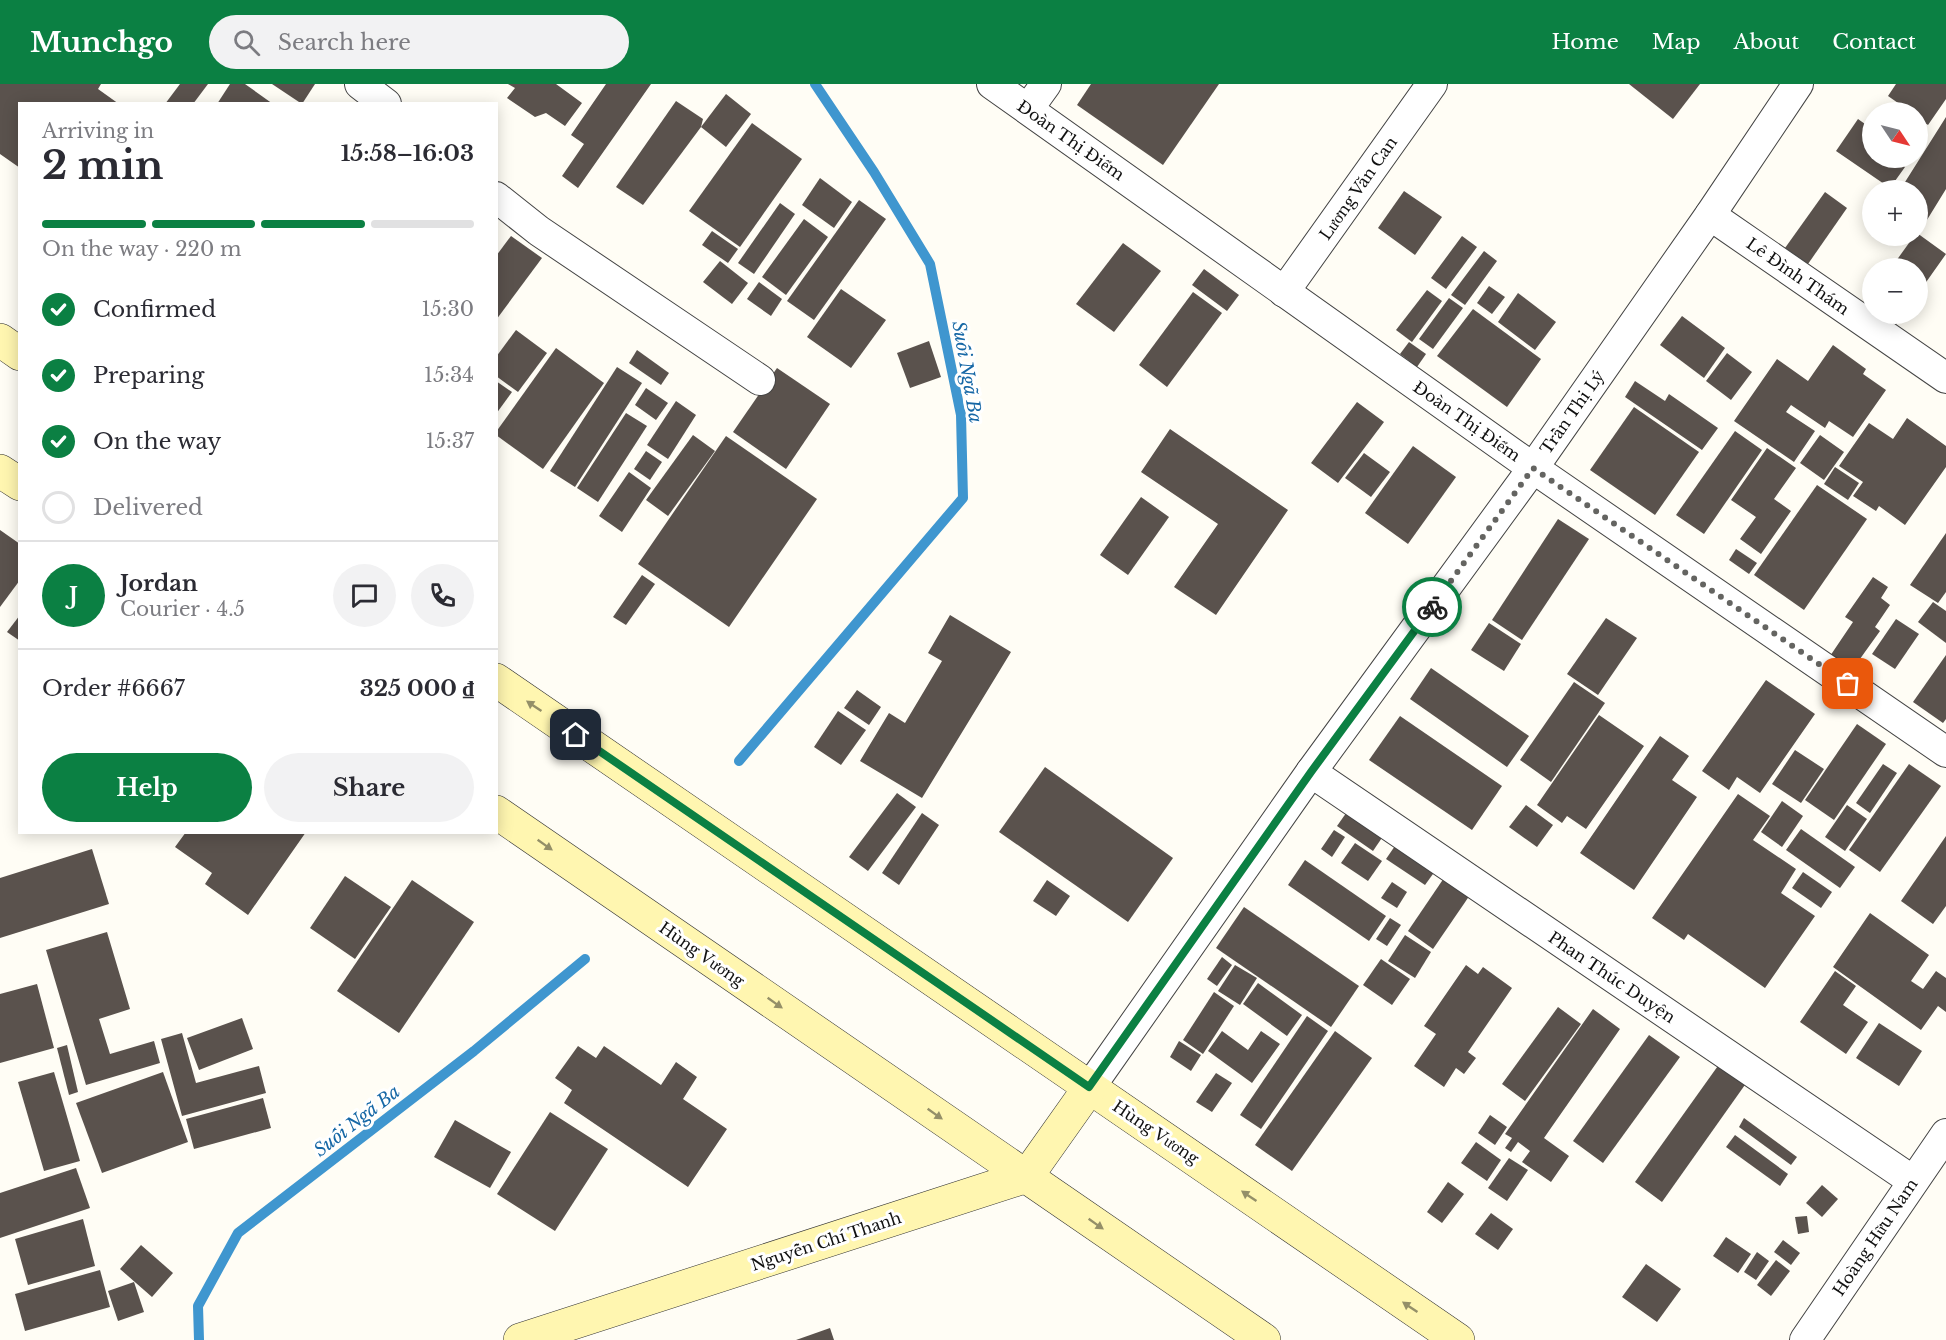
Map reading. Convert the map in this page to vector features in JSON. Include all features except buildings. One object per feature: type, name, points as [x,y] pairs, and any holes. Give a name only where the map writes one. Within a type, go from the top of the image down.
[{"type":"main road","points":[[0,340],[18,353]]},
{"type":"main road","points":[[0,471],[18,483]]},
{"type":"main road","name":"Hùng Vương","points":[[498,681],[1458,1340]]},
{"type":"main road","name":"Hùng Vương","points":[[498,813],[1264,1340]]},
{"type":"main road","points":[[1027,1176],[1089,1087]]},
{"type":"main road","name":"Nguyễn Chí Thanh","points":[[520,1340],[1027,1176]]},
{"type":"street","name":"Đoàn Thị Điểm","points":[[992,84],[1533,468],[1946,752]]},
{"type":"street","points":[[1028,110],[1046,84]]},
{"type":"street","name":"Lương Văn Can","points":[[1284,292],[1432,84]]},
{"type":"street","name":"Trần Thị Lý","points":[[1089,1087],[1311,772],[1533,468],[1710,215],[1798,84]]},
{"type":"street","points":[[498,199],[539,231],[760,380]]},
{"type":"street","name":"Lê Đình Thám","points":[[1710,215],[1946,378]]},
{"type":"street","name":"Phan Thúc Duyện","points":[[1311,772],[1913,1182]]},
{"type":"street","name":"Hoàng Hữu Nam","points":[[1805,1340],[1946,1134]]},
{"type":"waterway","name":"Suối Ngã Ba","points":[[739,761],[963,498],[961,415],[930,264],[874,172],[815,84]]},
{"type":"waterway","name":"Suối Ngã Ba","points":[[199,1340],[198,1306],[238,1233],[474,1051],[585,959]]},
{"type":"way so far","points":[[1432,607],[1533,468],[1848,684]]},
{"type":"route","points":[[576,735],[1089,1087],[1311,772],[1432,607]]}]
